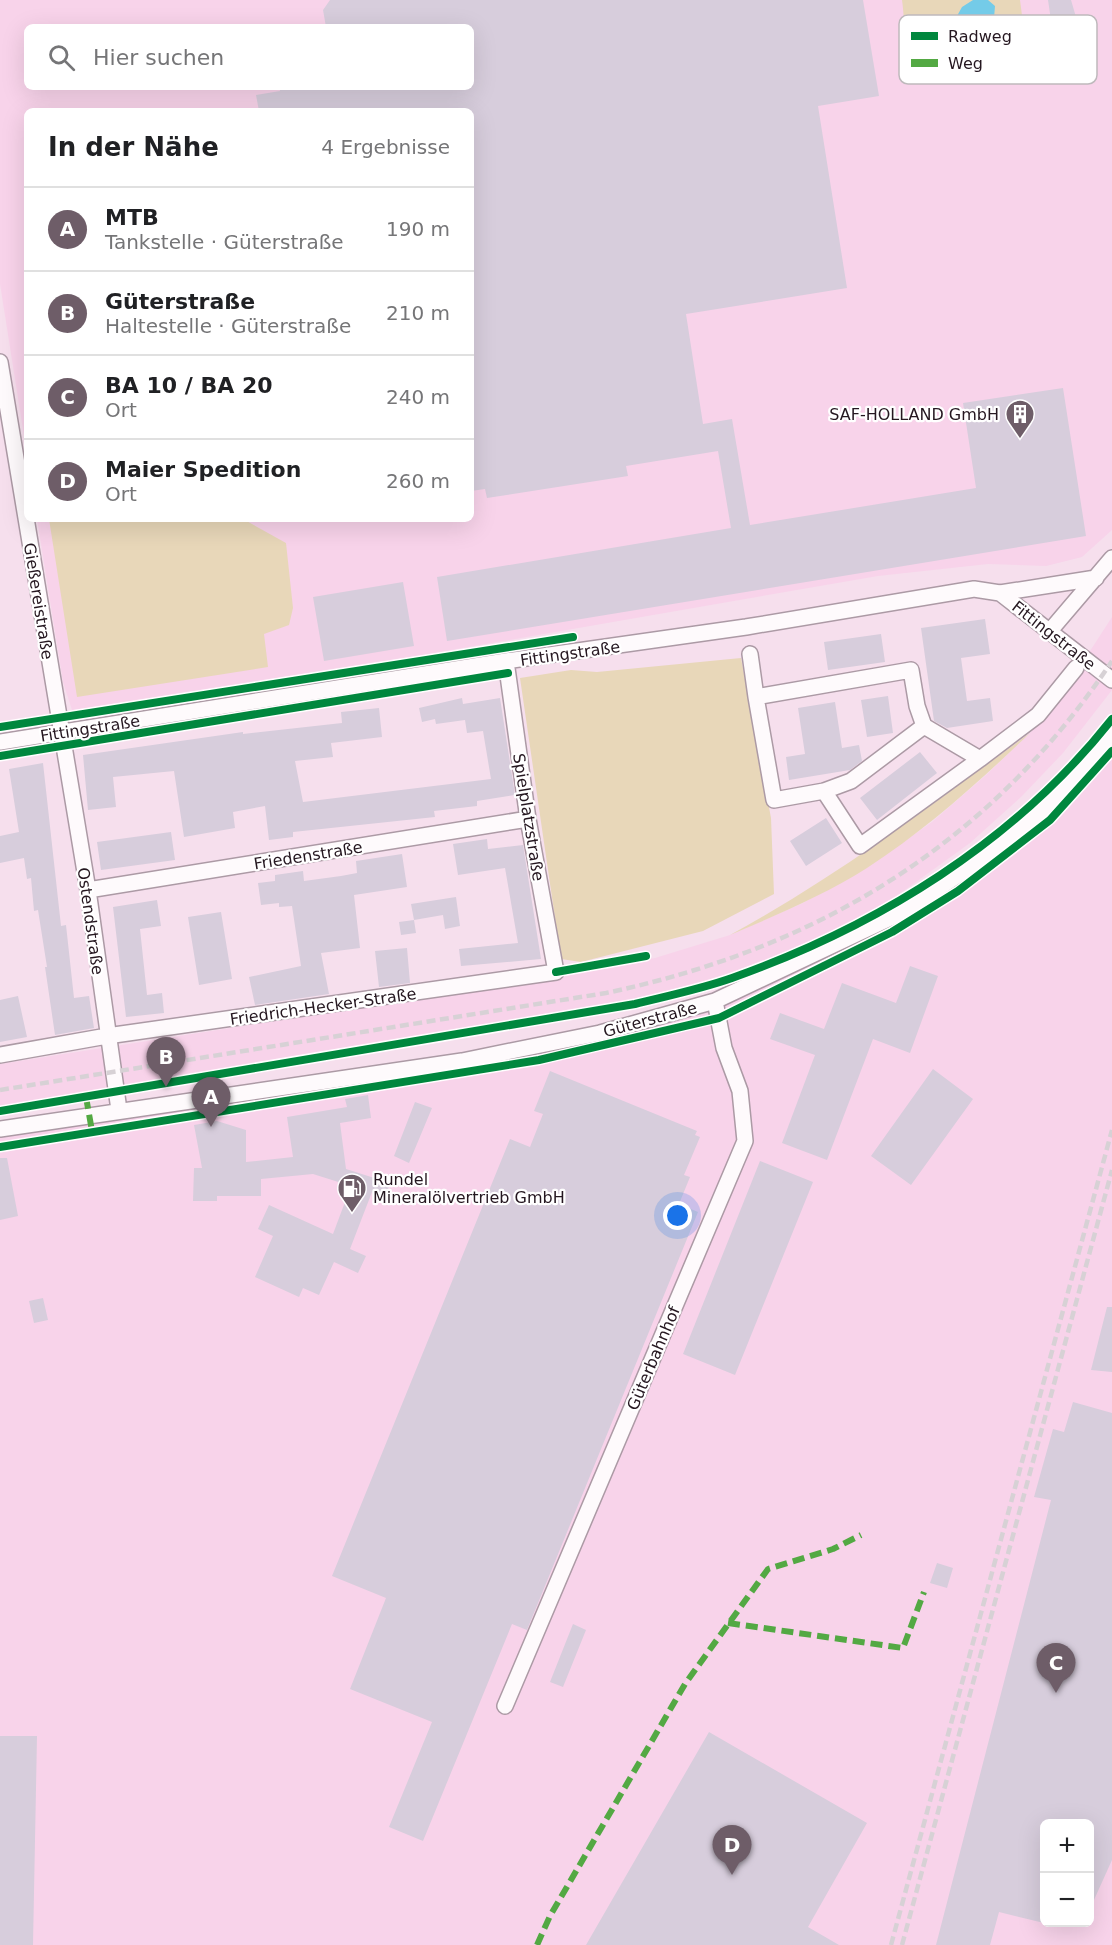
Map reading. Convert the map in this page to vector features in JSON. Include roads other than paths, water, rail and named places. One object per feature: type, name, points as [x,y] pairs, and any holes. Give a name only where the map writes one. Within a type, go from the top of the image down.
[{"type":"street","name":"Gießereistraße","points":[[0,362],[24,510]]},
{"type":"street","name":"Gießereistraße","points":[[26,522],[60,733]]},
{"type":"street","points":[[1049,632],[1112,558]]},
{"type":"street","points":[[1000,593],[1096,578]]},
{"type":"street","name":"Fittingstraße","points":[[0,742],[506,661],[746,627],[974,589],[1000,593],[1112,680]]},
{"type":"street","points":[[750,654],[774,800],[824,791],[851,782],[924,726]]},
{"type":"street","name":"Spielplatzstraße","points":[[506,661],[528,819],[556,972]]},
{"type":"street","points":[[824,791],[860,846],[1038,715],[1076,668]]},
{"type":"street","points":[[756,697],[911,670],[917,706],[924,726],[980,759]]},
{"type":"street","name":"Ostendstraße","points":[[60,733],[88,890],[107,1036],[120,1110]]},
{"type":"street","name":"Güterstraße","points":[[0,1129],[462,1061],[600,1033],[715,1001],[905,911],[989,854],[1033,820],[1112,735]]},
{"type":"street","name":"Friedenstraße","points":[[88,890],[528,819]]},
{"type":"street","name":"Friedrich-Hecker-Straße","points":[[0,1055],[107,1036],[556,972]]},
{"type":"street","name":"Güterbahnhof","points":[[505,1706],[745,1141],[740,1091],[724,1048],[715,1001]]},
{"type":"water","points":[[973,0],[988,0],[995,6],[994,15],[958,15],[962,7]]},
{"type":"railway","points":[[0,1090],[606,993],[684,973],[758,948],[828,916],[893,879],[954,835],[1011,784],[1064,726],[1112,661]]},
{"type":"railway","points":[[891,1945],[1112,1130]]},
{"type":"railway","points":[[902,1945],[1112,1170]]},
{"type":"place","name":"SAF-HOLLAND GmbH","points":[[1020,440]]},
{"type":"place","name":"Güterstraße","points":[[166,1087]]},
{"type":"place","name":"MTB","points":[[211,1127]]},
{"type":"place","name":"Rundel Mineralölvertrieb GmbH","points":[[352,1214]]},
{"type":"place","name":"BA 10 / BA 20","points":[[1056,1693]]},
{"type":"place","name":"Maier Spedition","points":[[732,1875]]}]
